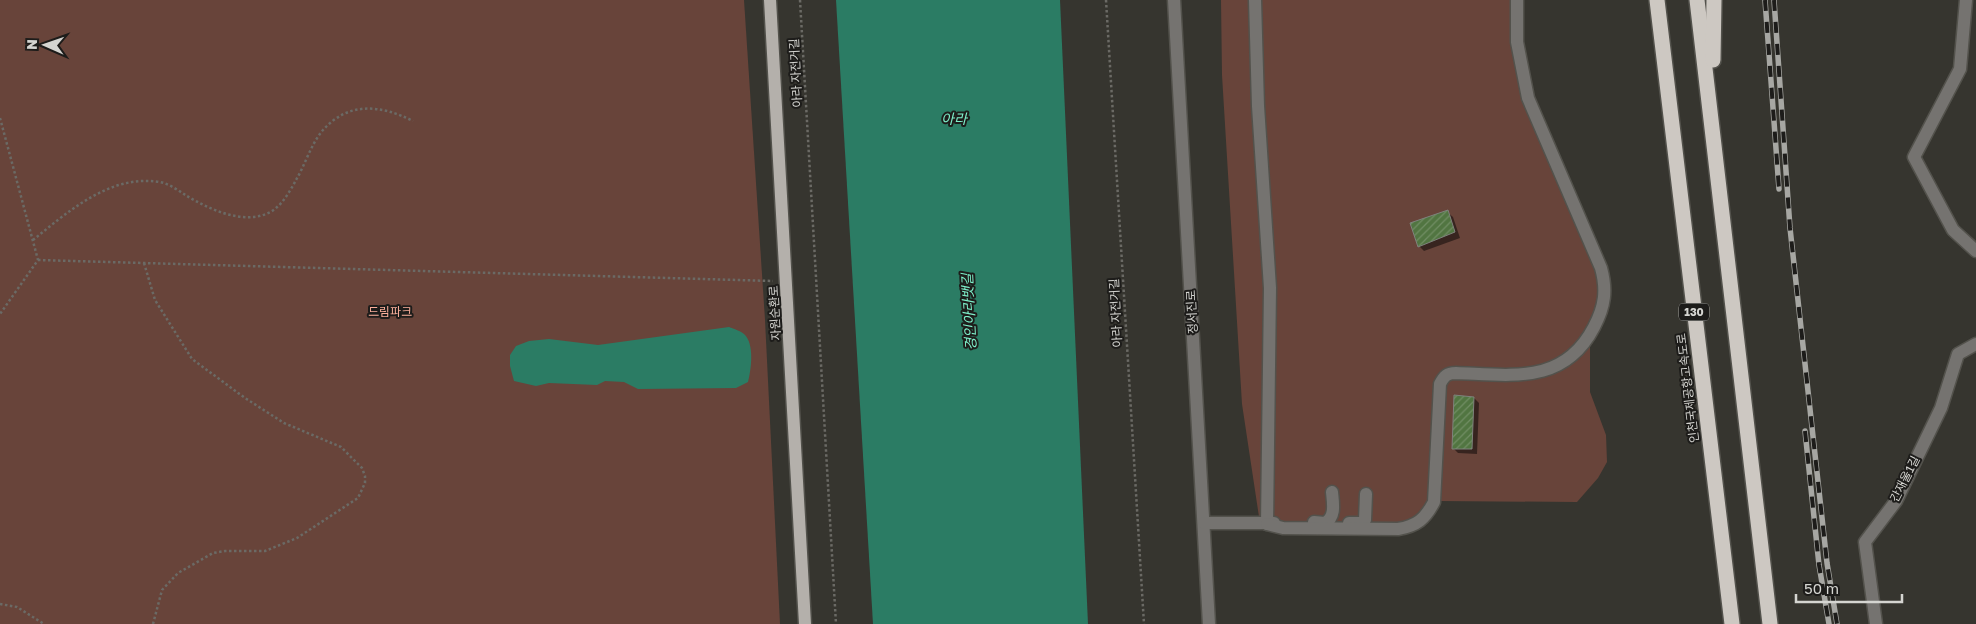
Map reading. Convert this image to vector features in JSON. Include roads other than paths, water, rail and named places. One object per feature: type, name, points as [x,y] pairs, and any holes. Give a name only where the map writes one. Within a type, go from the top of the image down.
[{"type":"highway","name":"인천국제공항고속도로","points":[[1657,0],[1732,624]]},
{"type":"highway","points":[[1697,0],[1770,624]]},
{"type":"highway","points":[[1711,114],[1714,0]]},
{"type":"main road","name":"자원순환로","points":[[770,0],[805,624]]},
{"type":"street","name":"정서진로","points":[[1174,0],[1209,624]]},
{"type":"street","points":[[1255,0],[1258,106],[1270,288],[1267,524]]},
{"type":"street","points":[[1337,524],[1398,530],[1412,527],[1426,517],[1434,502],[1440,384],[1444,377],[1449,373],[1526,375],[1540,373],[1568,359],[1582,347],[1601,314],[1605,284],[1600,268],[1528,98],[1517,42],[1517,0]]},
{"type":"street","points":[[1966,0],[1960,69],[1914,157],[1953,230],[1976,251]]},
{"type":"street","name":"간재울1길","points":[[1876,624],[1866,542],[1900,492],[1941,408],[1958,354],[1976,344]]},
{"type":"street","points":[[1332,492],[1337,524]]},
{"type":"street","points":[[1204,524],[1267,524],[1283,528],[1362,523],[1365,520],[1366,494]]},
{"type":"water","name":"아라","points":[[836,0],[1060,0],[1088,624],[873,624]]},
{"type":"water","points":[[729,327],[744,334],[751,350],[748,382],[736,388],[638,389],[624,382],[605,381],[597,385],[549,383],[536,386],[514,381],[510,366],[510,355],[516,346],[529,341],[549,339],[598,345]]},
{"type":"railway","points":[[1765,0],[1779,189]]},
{"type":"railway","points":[[1774,0],[1790,228],[1827,563],[1837,624]]},
{"type":"railway","points":[[1805,431],[1819,565],[1829,624]]},
{"type":"park label","name":"드림파크","points":[[390,312]]},
{"type":"water label","name":"경인아라뱃길","points":[[969,312]]}]
